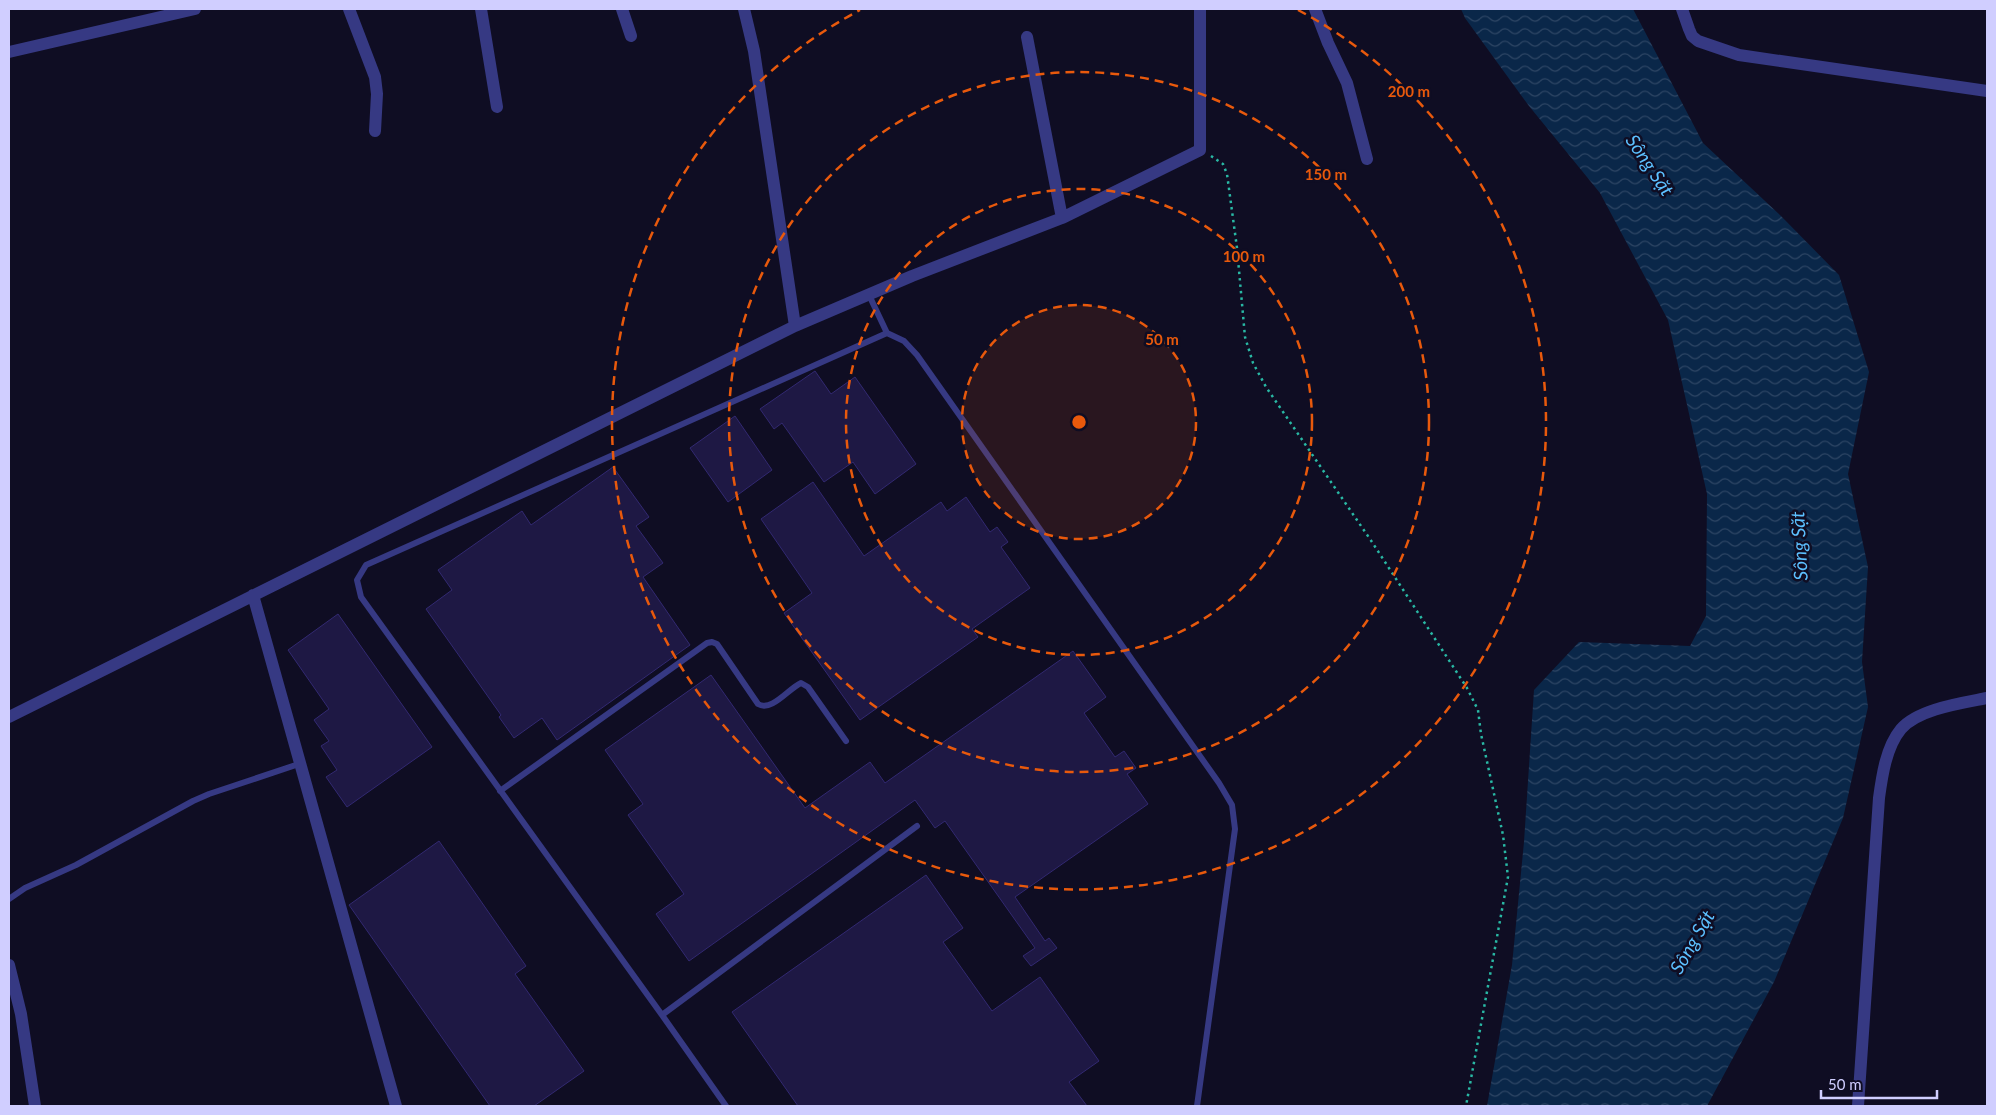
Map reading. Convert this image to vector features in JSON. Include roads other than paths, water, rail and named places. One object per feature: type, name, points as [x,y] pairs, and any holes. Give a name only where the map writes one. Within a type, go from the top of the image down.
[{"type":"street","points":[[9,52],[195,9]]},
{"type":"street","points":[[349,9],[375,78],[377,94],[375,131]]},
{"type":"street","points":[[482,9],[497,107]]},
{"type":"street","points":[[622,9],[631,36]]},
{"type":"street","points":[[744,9],[754,52],[795,326]]},
{"type":"street","points":[[9,717],[795,326],[912,276],[1062,218],[1200,150],[1200,9]]},
{"type":"street","points":[[1315,9],[1328,43],[1347,83],[1366,159]]},
{"type":"street","points":[[1682,9],[1692,36],[1707,45],[1730,53],[1987,91]]},
{"type":"street","points":[[1027,37],[1062,218]]},
{"type":"street","points":[[253,595],[396,1106]]},
{"type":"street","points":[[1858,1106],[1879,798],[1887,759],[1900,730],[1909,721],[1939,709],[1987,698]]},
{"type":"street","points":[[9,965],[20,1014],[35,1106]]},
{"type":"lane","points":[[869,295],[887,333],[904,341],[917,355],[1219,782],[1232,805],[1235,829],[1197,1106]]},
{"type":"lane","points":[[726,1106],[361,597],[358,580],[366,565],[887,333]]},
{"type":"lane","points":[[500,790],[706,643],[712,642],[717,644],[758,704],[763,707],[769,706],[792,687],[801,683],[808,687],[846,741]]},
{"type":"lane","points":[[9,900],[25,888],[76,865],[193,801],[299,764]]},
{"type":"lane","points":[[662,1015],[917,826]]},
{"type":"water","name":"Sông Sặt","points":[[1461,9],[1633,9],[1703,143],[1781,216],[1839,275],[1869,372],[1848,474],[1868,567],[1862,662],[1868,707],[1843,818],[1774,982],[1707,1106],[1487,1106],[1512,965],[1524,842],[1534,690],[1579,642],[1690,646],[1706,616],[1707,494],[1668,320],[1600,193],[1529,106],[1465,18]]}]
